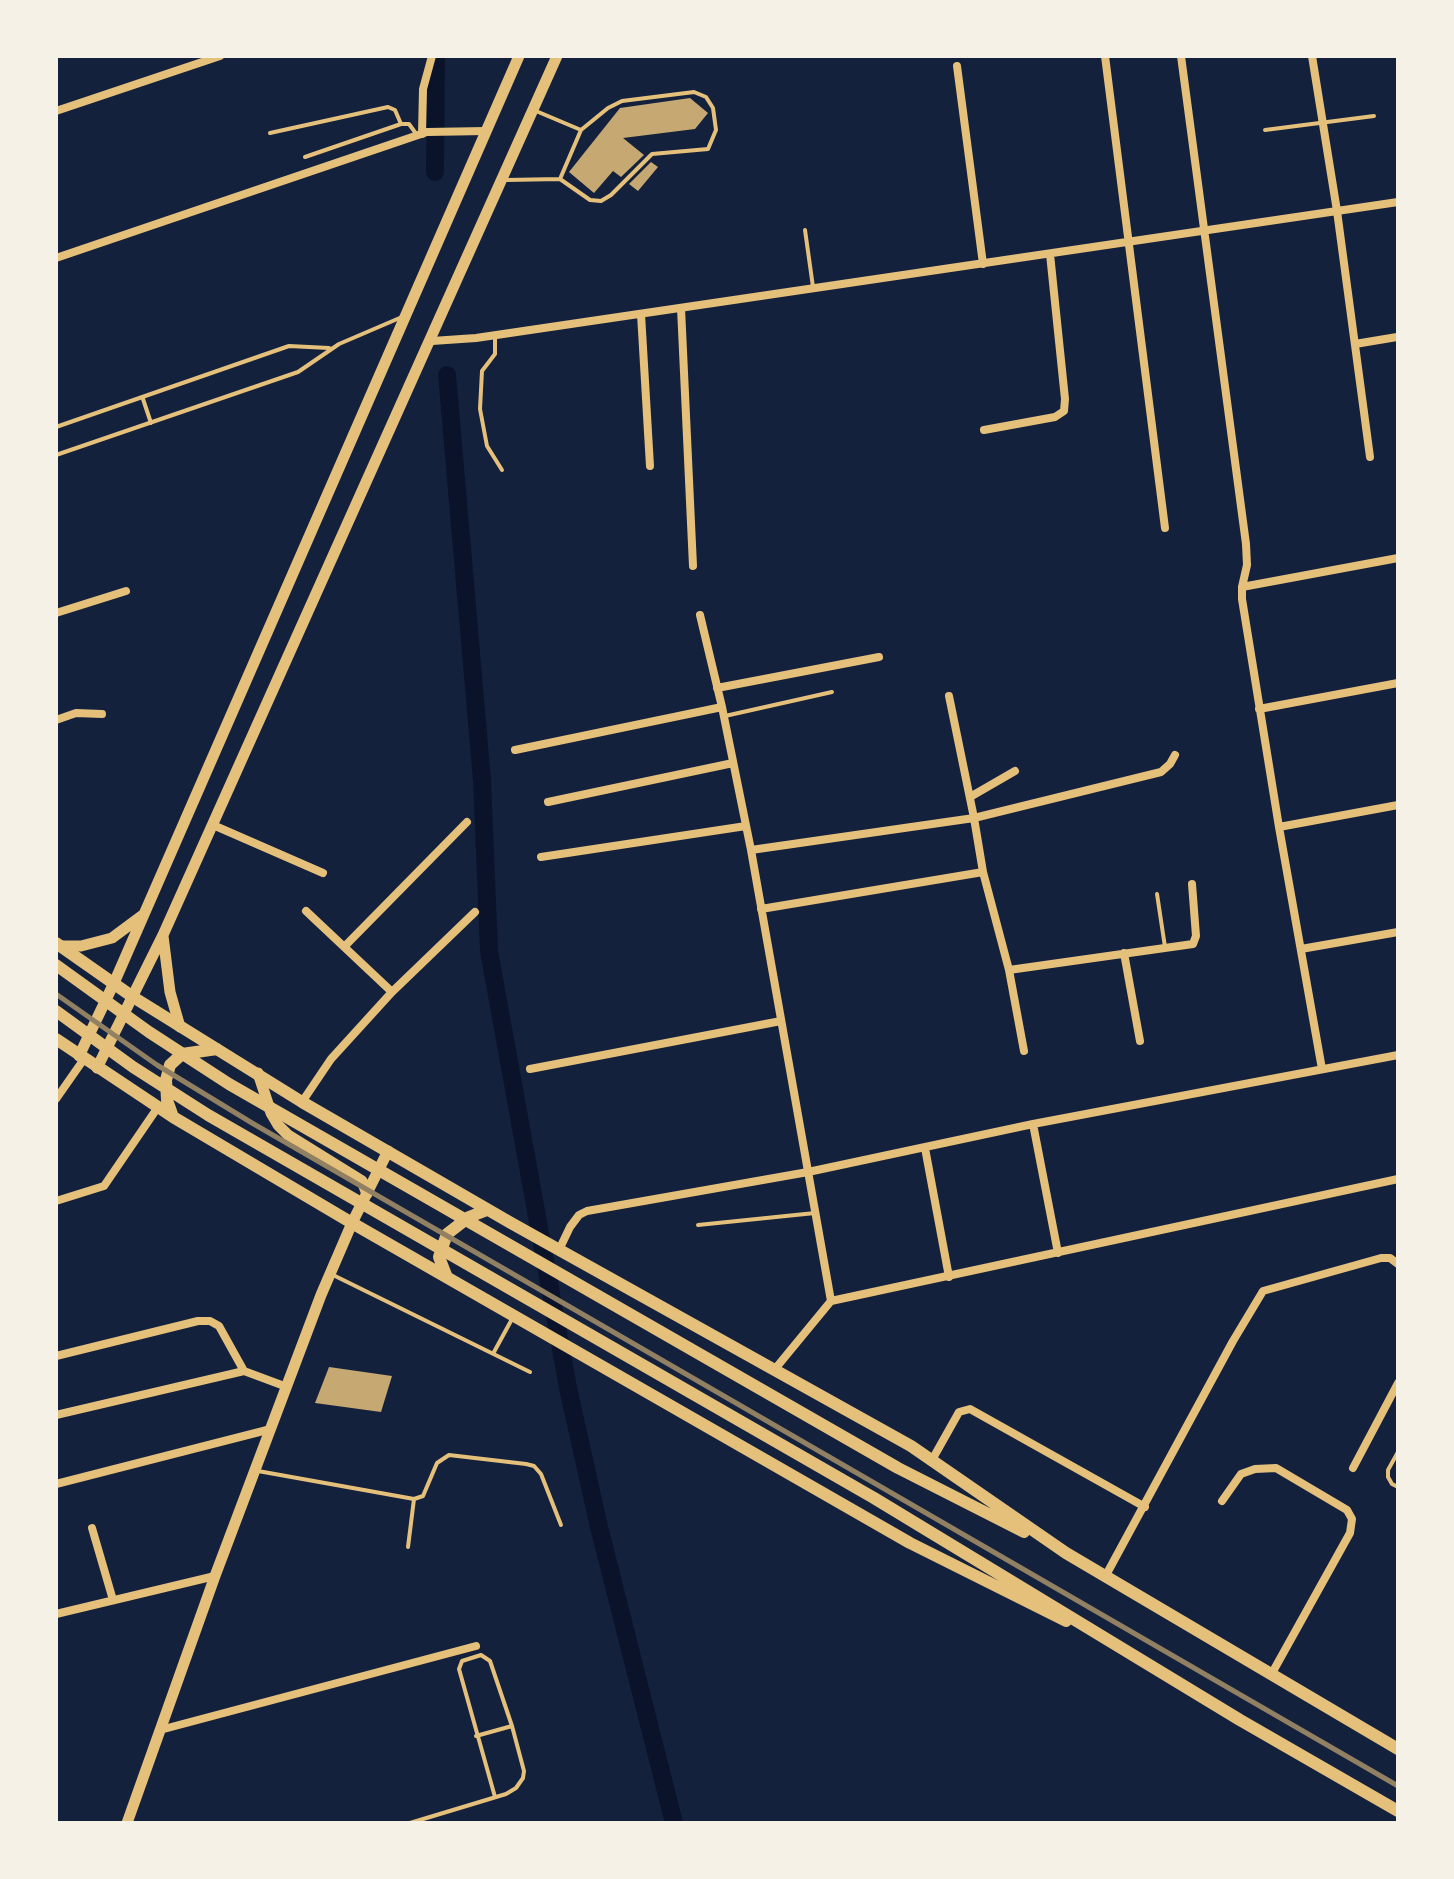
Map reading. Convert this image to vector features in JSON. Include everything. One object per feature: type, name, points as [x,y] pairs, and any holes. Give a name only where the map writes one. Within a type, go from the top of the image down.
[{"type":"main road","points":[[82,1058],[519,56]]},
{"type":"main road","points":[[97,1068],[213,825],[557,56]]},
{"type":"main road","points":[[59,944],[81,946],[112,938],[144,914]]},
{"type":"main road","points":[[163,935],[170,992],[180,1027]]},
{"type":"main road","points":[[59,944],[133,997],[302,1102],[487,1210],[775,1369],[932,1460],[1066,1553],[1398,1749]]},
{"type":"main road","points":[[56,965],[149,1032],[229,1084],[898,1468],[1066,1553]]},
{"type":"main road","points":[[56,1011],[133,1067],[208,1115],[742,1421],[1127,1649],[1240,1720],[1398,1811]]},
{"type":"main road","points":[[56,1039],[173,1117],[352,1223],[910,1543],[1127,1649]]},
{"type":"main road","points":[[173,1117],[167,1100],[166,1080],[170,1065],[182,1054],[218,1049]]},
{"type":"main road","points":[[258,1073],[278,1125],[288,1135],[362,1181],[367,1194]]},
{"type":"main road","points":[[127,1823],[215,1576],[287,1387],[352,1223],[388,1151]]},
{"type":"main road","points":[[446,1275],[439,1257],[447,1234],[469,1217],[487,1210]]},
{"type":"street","points":[[56,111],[220,56]]},
{"type":"street","points":[[422,134],[423,89],[432,56]]},
{"type":"street","points":[[1105,56],[1165,528]]},
{"type":"street","points":[[1181,56],[1246,544],[1247,565],[1242,587],[1259,709],[1322,1069]]},
{"type":"street","points":[[1312,56],[1337,211],[1370,457]]},
{"type":"street","points":[[957,66],[983,264]]},
{"type":"street","points":[[56,258],[422,134],[486,131]]},
{"type":"street","points":[[432,341],[641,314],[1398,202]]},
{"type":"street","points":[[984,430],[1055,417],[1064,411],[1050,254]]},
{"type":"street","points":[[681,308],[693,566]]},
{"type":"street","points":[[641,314],[650,466]]},
{"type":"street","points":[[1355,344],[1397,337]]},
{"type":"street","points":[[1242,587],[1398,558]]},
{"type":"street","points":[[56,613],[126,591]]},
{"type":"street","points":[[700,615],[751,850],[831,1301]]},
{"type":"street","points":[[717,688],[879,657]]},
{"type":"street","points":[[1259,709],[1398,683]]},
{"type":"street","points":[[949,696],[983,872],[1009,970],[1024,1051]]},
{"type":"street","points":[[56,720],[84,712],[102,714]]},
{"type":"street","points":[[515,750],[723,712]]},
{"type":"street","points":[[751,850],[974,818],[1161,772],[1175,755]]},
{"type":"street","points":[[548,802],[733,763]]},
{"type":"street","points":[[970,797],[1015,771]]},
{"type":"street","points":[[1279,827],[1398,805]]},
{"type":"street","points":[[344,947],[467,822]]},
{"type":"street","points":[[213,825],[323,873]]},
{"type":"street","points":[[541,857],[746,826]]},
{"type":"street","points":[[761,909],[983,872]]},
{"type":"street","points":[[1009,970],[1193,944],[1196,936],[1192,884]]},
{"type":"street","points":[[306,911],[392,992]]},
{"type":"street","points":[[302,1102],[331,1059],[392,992],[475,912]]},
{"type":"street","points":[[1301,949],[1398,932]]},
{"type":"street","points":[[1124,953],[1140,1041]]},
{"type":"street","points":[[530,1069],[781,1021]]},
{"type":"street","points":[[555,1248],[579,1215],[587,1211],[808,1172],[1033,1124],[1398,1055]]},
{"type":"street","points":[[56,1099],[82,1058]]},
{"type":"street","points":[[56,1201],[104,1186],[158,1107]]},
{"type":"street","points":[[1033,1124],[1058,1253]]},
{"type":"street","points":[[925,1148],[949,1277]]},
{"type":"street","points":[[775,1369],[831,1301],[1398,1179]]},
{"type":"street","points":[[1105,1577],[1263,1291],[1381,1258],[1390,1258],[1398,1264]]},
{"type":"street","points":[[56,1356],[198,1321],[210,1321],[219,1326],[244,1371]]},
{"type":"street","points":[[56,1415],[244,1371],[287,1387]]},
{"type":"street","points":[[1353,1468],[1398,1383]]},
{"type":"street","points":[[932,1460],[959,1412],[970,1409],[1145,1507]]},
{"type":"street","points":[[56,1484],[271,1429]]},
{"type":"street","points":[[1222,1501],[1241,1474],[1255,1469],[1276,1468],[1347,1510],[1352,1519],[1350,1533],[1271,1675]]},
{"type":"street","points":[[92,1528],[113,1600]]},
{"type":"street","points":[[56,1614],[215,1576]]},
{"type":"street","points":[[160,1730],[476,1646]]},
{"type":"lane","points":[[503,180],[560,179],[590,200],[601,201],[652,154],[708,149],[716,130],[713,108],[706,97],[694,92],[622,101],[581,130],[560,179]]},
{"type":"lane","points":[[270,133],[388,107],[395,110],[401,124]]},
{"type":"lane","points":[[533,110],[581,130]]},
{"type":"lane","points":[[1265,130],[1374,116]]},
{"type":"lane","points":[[305,157],[401,124],[409,124],[422,134]]},
{"type":"lane","points":[[805,230],[813,289]]},
{"type":"lane","points":[[56,455],[298,372],[331,348],[404,316]]},
{"type":"lane","points":[[495,335],[495,354],[482,371],[480,409],[487,446],[502,470]]},
{"type":"lane","points":[[56,427],[289,346],[331,348]]},
{"type":"lane","points":[[143,399],[151,423]]},
{"type":"lane","points":[[723,712],[832,692]]},
{"type":"lane","points":[[1157,894],[1165,948]]},
{"type":"lane","points":[[698,1225],[815,1213]]},
{"type":"lane","points":[[331,1274],[530,1372]]},
{"type":"lane","points":[[494,1352],[514,1315]]},
{"type":"lane","points":[[1398,1452],[1388,1470],[1388,1477],[1398,1487]]},
{"type":"lane","points":[[255,1471],[414,1499],[423,1496],[437,1463],[449,1455],[526,1464],[534,1466],[541,1474],[561,1525]]},
{"type":"lane","points":[[408,1547],[414,1499]]},
{"type":"lane","points":[[410,1823],[495,1797],[513,1791],[523,1778],[524,1771],[512,1726],[490,1661],[480,1655],[462,1661],[459,1666],[495,1797]]},
{"type":"lane","points":[[476,1736],[512,1726]]},
{"type":"building","points":[[690,98],[708,113],[695,129],[623,138],[644,155],[621,177],[613,171],[594,193],[569,172],[620,108]]},
{"type":"building","points":[[651,162],[658,167],[638,191],[629,184]]},
{"type":"building","points":[[329,1367],[392,1376],[381,1412],[315,1403]]},
{"type":"waterway","points":[[435,172],[436,56]]},
{"type":"waterway","points":[[447,375],[482,780],[489,951],[568,1388],[599,1527],[674,1823]]},
{"type":"railway","points":[[56,994],[157,1065],[252,1123],[1398,1786]]}]
